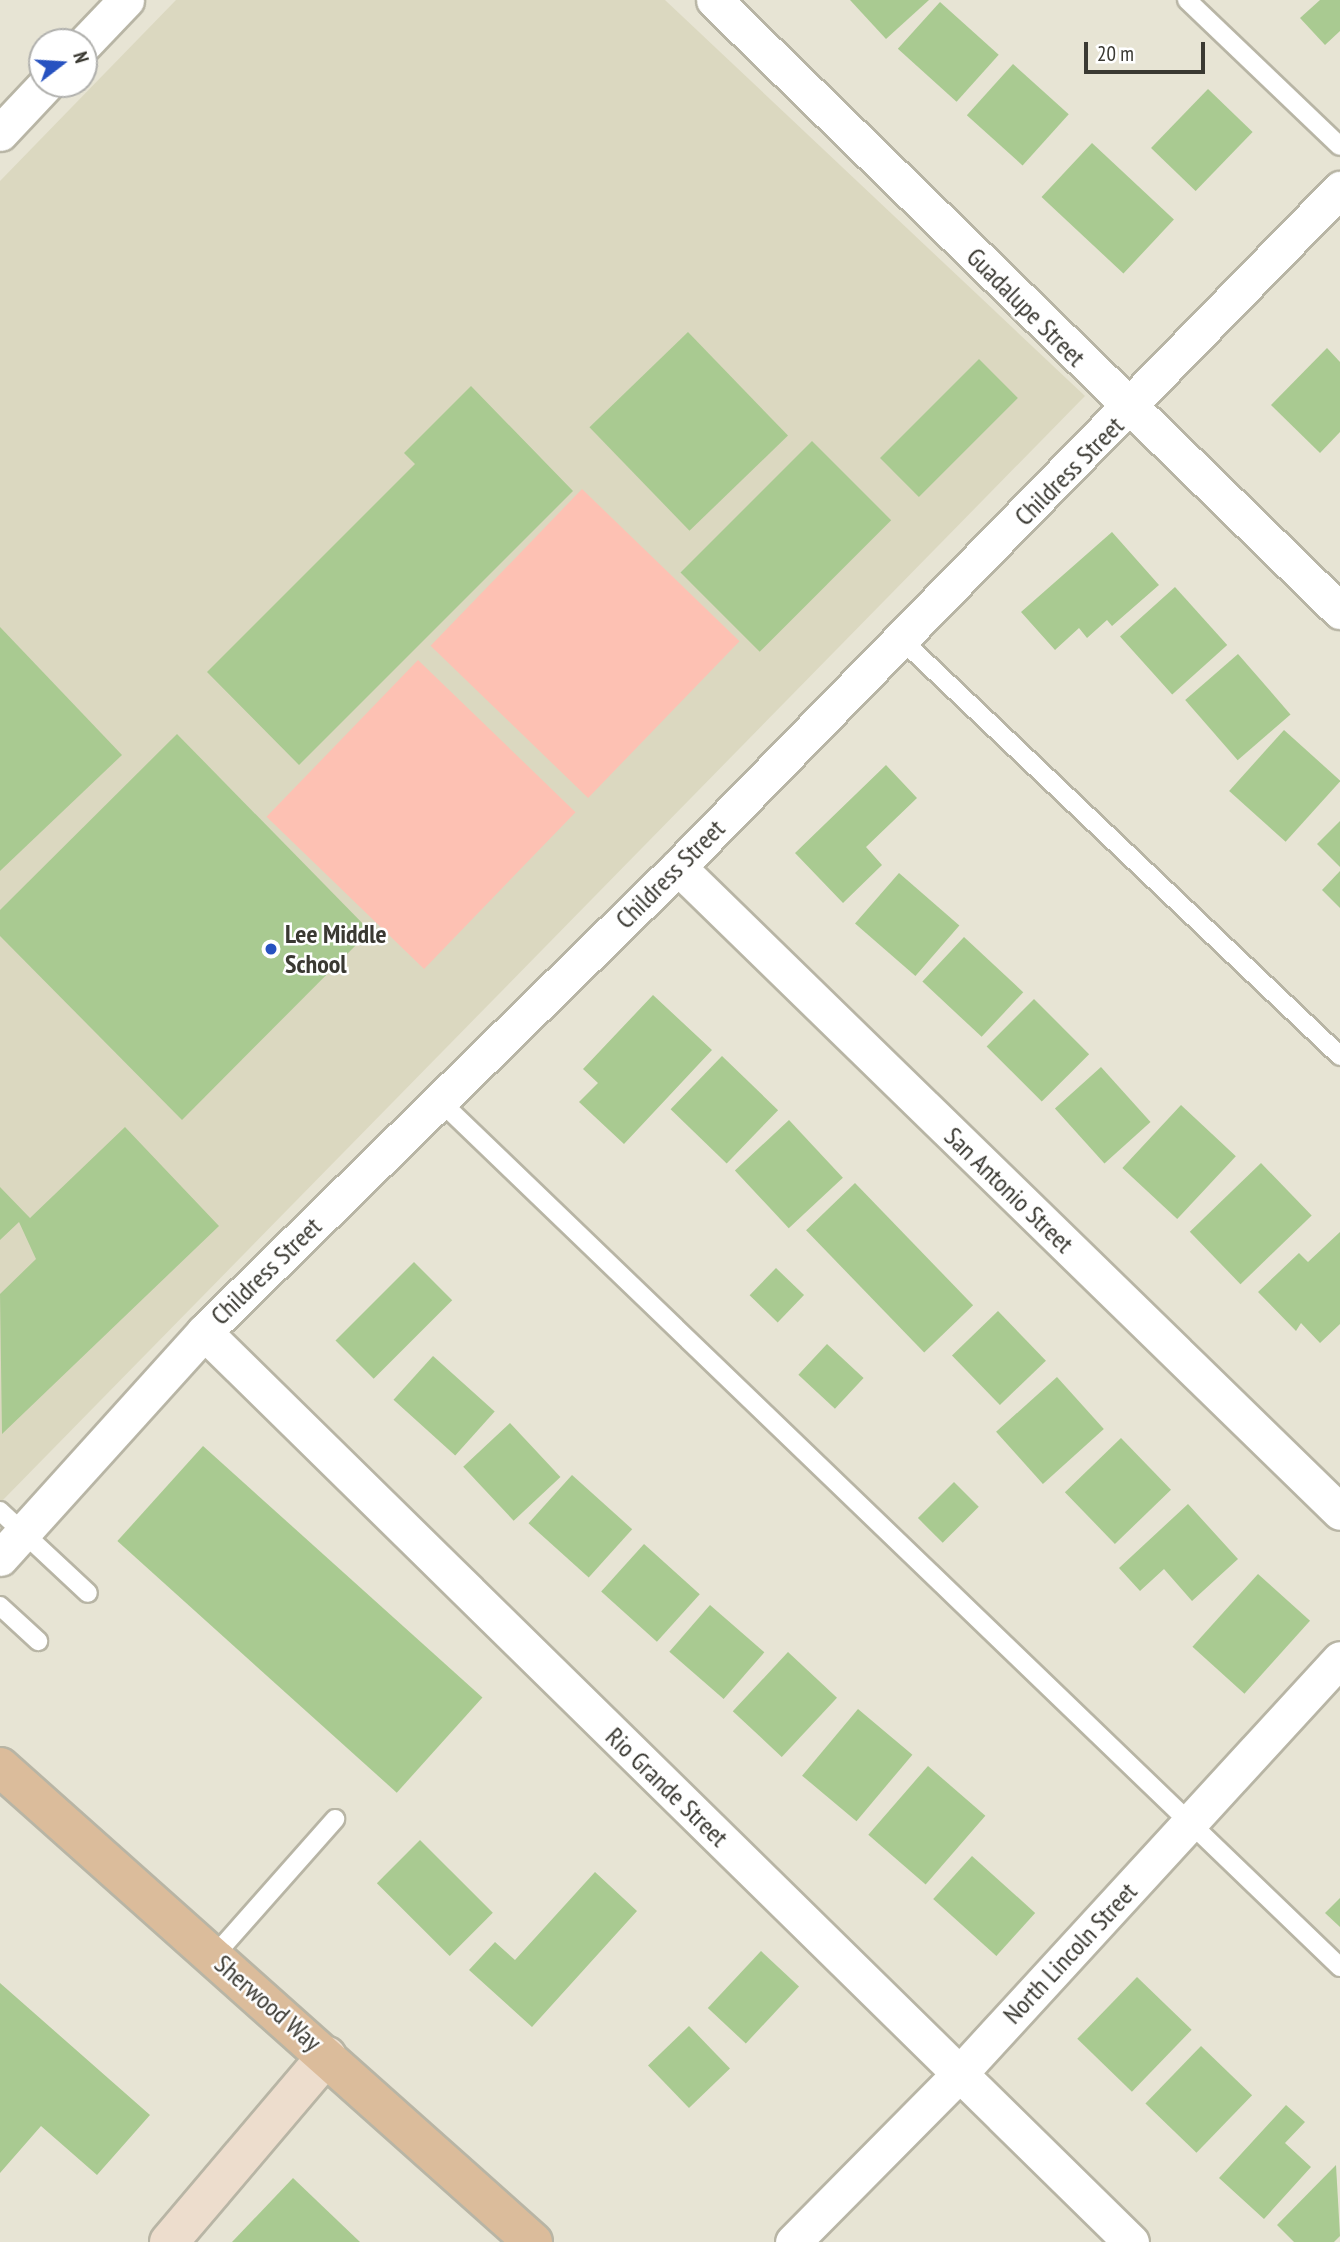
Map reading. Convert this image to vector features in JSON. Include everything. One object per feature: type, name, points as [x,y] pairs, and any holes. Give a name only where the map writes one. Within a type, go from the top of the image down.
[{"type":"main road","name":"Sherwood Way","points":[[0,1767],[533,2242]]},
{"type":"street","points":[[98,29],[126,0]]},
{"type":"street","name":"Guadalupe Street","points":[[714,0],[1129,409],[1340,611]]},
{"type":"street","points":[[0,133],[33,98]]},
{"type":"street","name":"Childress Street","points":[[8,1534],[204,1332],[678,867],[1129,409],[1340,189]]},
{"type":"street","name":"San Antonio Street","points":[[678,867],[1340,1512]]},
{"type":"street","name":"Rio Grande Street","points":[[204,1332],[1131,2242]]},
{"type":"street","name":"North Lincoln Street","points":[[793,2242],[959,2074],[1340,1659]]},
{"type":"street","points":[[169,2242],[327,2056]]},
{"type":"lane","points":[[1187,0],[1340,146]]},
{"type":"lane","points":[[902,640],[1340,1056]]},
{"type":"lane","points":[[440,1101],[1340,1967]]},
{"type":"lane","points":[[8,1534],[88,1593]]},
{"type":"lane","points":[[0,1606],[38,1641]]},
{"type":"lane","points":[[214,1956],[335,1819]]},
{"type":"shaded area","name":"Lee Middle School","points":[[176,0],[665,0],[1085,396],[0,1503],[0,181],[81,98],[98,98],[98,80]]},
{"type":"shaded area","points":[[582,489],[740,641],[588,798],[431,646]]},
{"type":"shaded area","points":[[418,660],[576,812],[424,969],[267,817]]},
{"type":"building","points":[[850,0],[929,0],[886,39]]},
{"type":"building","points":[[1320,0],[1340,0],[1340,31],[1325,45],[1300,18]]},
{"type":"building","points":[[940,2],[999,55],[957,102],[898,49]]},
{"type":"building","points":[[1013,64],[1069,114],[1023,165],[967,115]]},
{"type":"building","points":[[1208,89],[1253,132],[1196,191],[1151,148]]},
{"type":"building","points":[[1092,143],[1174,219],[1123,274],[1042,197]]},
{"type":"building","points":[[688,332],[788,436],[689,531],[589,427]]},
{"type":"building","points":[[1327,348],[1340,362],[1340,432],[1320,453],[1271,405]]},
{"type":"building","points":[[979,359],[1018,398],[919,497],[880,458]]},
{"type":"building","points":[[471,386],[573,491],[299,765],[207,672],[415,464],[404,453]]},
{"type":"building","points":[[812,441],[891,520],[760,652],[680,573]]},
{"type":"building","points":[[1112,532],[1159,585],[1112,626],[1107,620],[1087,638],[1079,628],[1055,650],[1021,612]]},
{"type":"building","points":[[1175,587],[1227,645],[1172,694],[1120,637]]},
{"type":"building","points":[[0,627],[122,755],[0,871]]},
{"type":"building","points":[[1238,654],[1290,714],[1238,760],[1185,700]]},
{"type":"building","points":[[1284,730],[1340,780],[1286,842],[1229,791]]},
{"type":"building","points":[[177,734],[370,931],[182,1120],[0,936],[0,910]]},
{"type":"building","points":[[886,765],[917,798],[866,847],[882,865],[843,903],[795,853]]},
{"type":"building","points":[[1340,821],[1340,867],[1317,844]]},
{"type":"building","points":[[1340,871],[1340,908],[1322,890]]},
{"type":"building","points":[[899,873],[959,925],[915,976],[855,924]]},
{"type":"building","points":[[964,937],[1023,992],[982,1037],[922,982]]},
{"type":"building","points":[[653,995],[712,1050],[624,1144],[579,1102],[598,1083],[583,1069]]},
{"type":"building","points":[[1034,999],[1089,1054],[1042,1102],[987,1046]]},
{"type":"building","points":[[722,1056],[778,1110],[727,1163],[671,1109]]},
{"type":"building","points":[[1101,1067],[1151,1122],[1104,1163],[1055,1108]]},
{"type":"building","points":[[1181,1105],[1236,1156],[1177,1219],[1122,1168]]},
{"type":"building","points":[[789,1120],[843,1178],[789,1228],[735,1170]]},
{"type":"building","points":[[125,1127],[219,1226],[2,1434],[0,1294],[36,1259],[19,1222],[0,1240],[0,1187],[30,1218]]},
{"type":"building","points":[[1261,1163],[1312,1216],[1240,1284],[1190,1232]]},
{"type":"building","points":[[855,1183],[973,1305],[924,1353],[806,1230]]},
{"type":"building","points":[[1340,1232],[1340,1324],[1320,1343],[1301,1323],[1296,1331],[1258,1292],[1299,1253],[1308,1262]]},
{"type":"building","points":[[414,1262],[452,1300],[374,1379],[336,1340]]},
{"type":"building","points":[[776,1268],[804,1295],[778,1322],[750,1295]]},
{"type":"building","points":[[998,1311],[1046,1361],[1000,1405],[952,1355]]},
{"type":"building","points":[[827,1344],[864,1378],[835,1409],[798,1375]]},
{"type":"building","points":[[433,1356],[495,1412],[455,1455],[394,1400]]},
{"type":"building","points":[[1057,1377],[1104,1429],[1043,1484],[996,1432]]},
{"type":"building","points":[[510,1423],[560,1477],[514,1521],[463,1467]]},
{"type":"building","points":[[1121,1438],[1171,1490],[1115,1544],[1065,1492]]},
{"type":"building","points":[[203,1446],[482,1698],[397,1793],[117,1541]]},
{"type":"building","points":[[572,1475],[632,1529],[589,1578],[529,1523]]},
{"type":"building","points":[[954,1482],[979,1507],[943,1543],[918,1518]]},
{"type":"building","points":[[1188,1504],[1238,1559],[1192,1601],[1164,1569],[1140,1591],[1119,1568]]},
{"type":"building","points":[[644,1544],[700,1594],[657,1642],[601,1592]]},
{"type":"building","points":[[1258,1574],[1310,1621],[1244,1694],[1192,1647]]},
{"type":"building","points":[[710,1605],[764,1652],[724,1699],[669,1652]]},
{"type":"building","points":[[788,1652],[837,1698],[782,1757],[733,1711]]},
{"type":"building","points":[[858,1709],[912,1755],[856,1821],[802,1776]]},
{"type":"building","points":[[928,1766],[985,1816],[926,1885],[868,1835]]},
{"type":"building","points":[[420,1840],[493,1913],[450,1956],[377,1883]]},
{"type":"building","points":[[972,1856],[1035,1913],[996,1956],[933,1899]]},
{"type":"building","points":[[595,1872],[637,1911],[532,2027],[469,1970],[495,1942],[515,1960]]},
{"type":"building","points":[[1340,1898],[1340,1927],[1325,1913]]},
{"type":"building","points":[[761,1951],[799,1986],[746,2044],[708,2008]]},
{"type":"building","points":[[1137,1977],[1192,2030],[1132,2092],[1077,2039]]},
{"type":"building","points":[[0,1983],[150,2115],[97,2175],[41,2126],[0,2173]]},
{"type":"building","points":[[689,2026],[730,2068],[689,2108],[648,2066]]},
{"type":"building","points":[[1201,2046],[1252,2095],[1197,2153],[1145,2104]]},
{"type":"building","points":[[1286,2105],[1305,2122],[1285,2143],[1311,2167],[1264,2219],[1219,2178]]},
{"type":"building","points":[[1336,2165],[1340,2236],[1334,2242],[1294,2242],[1277,2225]]},
{"type":"building","points":[[293,2178],[360,2242],[232,2242]]},
{"type":"place","name":"Lee Middle School","points":[[271,949]]}]
